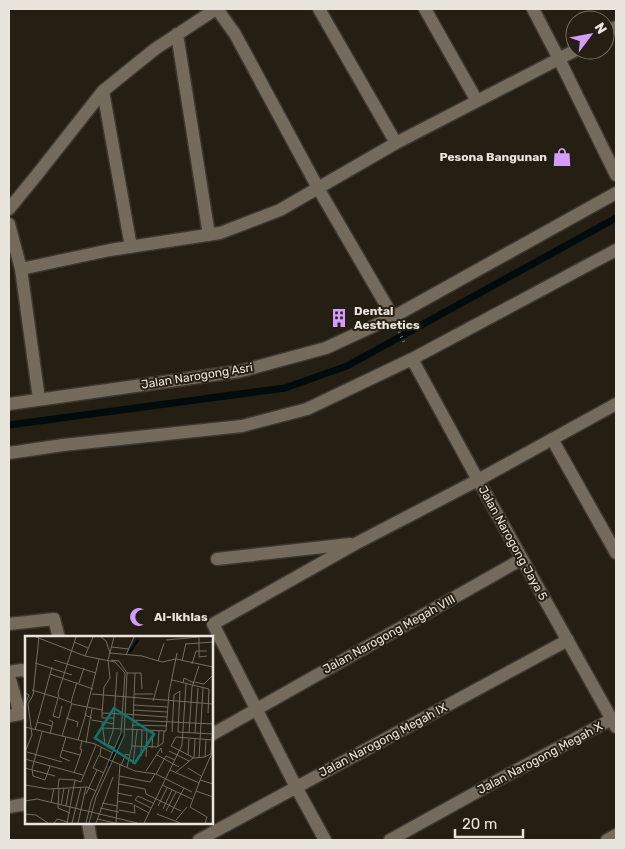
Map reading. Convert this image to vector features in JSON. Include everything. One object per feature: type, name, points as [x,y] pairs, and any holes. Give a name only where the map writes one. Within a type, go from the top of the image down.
[{"type":"street","points":[[9,208],[103,91],[155,49],[216,9],[235,34],[318,188],[393,317]]},
{"type":"street","points":[[319,9],[396,143]]},
{"type":"street","points":[[425,9],[477,101]]},
{"type":"street","points":[[533,9],[612,154],[616,175]]},
{"type":"street","points":[[177,34],[208,235]]},
{"type":"street","points":[[21,269],[131,247],[220,233],[280,210],[396,143],[565,56]]},
{"type":"street","points":[[103,91],[131,247]]},
{"type":"street","name":"Jalan Narogong Asri","points":[[9,404],[242,371],[326,348],[393,317],[616,193]]},
{"type":"street","points":[[9,224],[21,269],[39,399]]},
{"type":"street","points":[[9,453],[63,445],[242,426],[307,409],[412,359],[616,250]]},
{"type":"street","name":"Jalan Narogong Jaya 5","points":[[412,359],[614,723]]},
{"type":"street","points":[[325,840],[216,638],[213,624],[355,544],[478,480],[616,404]]},
{"type":"street","points":[[552,439],[616,553]]},
{"type":"street","points":[[218,559],[355,544]]},
{"type":"street","name":"Jalan Narogong Megah VIII","points":[[212,734],[522,559]]},
{"type":"street","points":[[9,624],[54,619],[58,636]]},
{"type":"street","name":"Jalan Narogong Megah IX","points":[[199,840],[568,640]]},
{"type":"street","points":[[9,672],[25,671]]},
{"type":"street","points":[[9,676],[20,714],[9,716]]},
{"type":"street","name":"Jalan Narogong Megah X","points":[[390,840],[502,778],[614,723]]},
{"type":"street","points":[[9,807],[25,804]]},
{"type":"street","points":[[88,824],[91,840]]},
{"type":"street","points":[[607,840],[616,835]]},
{"type":"path","points":[[398,330],[405,344]]},
{"type":"waterway","points":[[9,425],[285,388],[347,366],[616,218]]},
{"type":"place","name":"Pesona Bangunan","points":[[562,157]]},
{"type":"place","name":"Dental Aesthetics","points":[[339,318]]},
{"type":"place","name":"Al-Ikhlas","points":[[139,617]]}]
